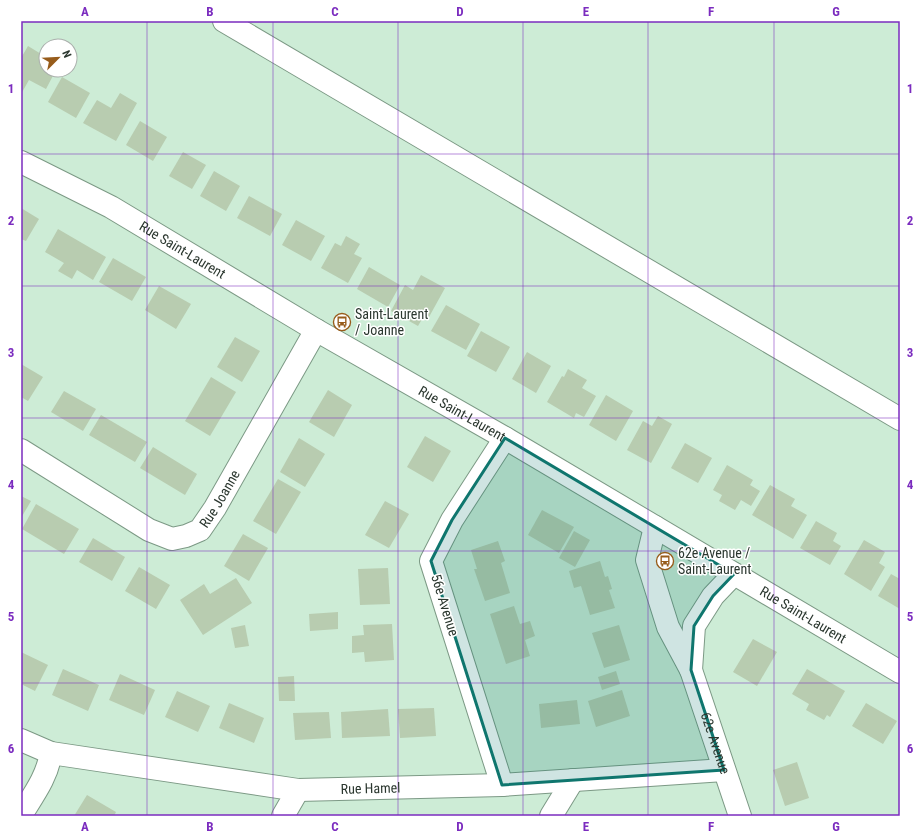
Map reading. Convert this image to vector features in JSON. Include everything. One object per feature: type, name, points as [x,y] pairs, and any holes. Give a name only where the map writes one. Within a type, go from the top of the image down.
[{"type":"street","points":[[224,21],[900,419]]},
{"type":"street","name":"Rue Saint-Laurent","points":[[21,162],[111,207],[316,330],[505,438],[900,672]]},
{"type":"street","name":"Rue Joanne","points":[[21,450],[149,530],[172,539],[186,536],[200,530],[215,508],[316,330]]},
{"type":"street","name":"56e Avenue","points":[[502,785],[432,561],[452,520],[505,438]]},
{"type":"street","name":"62e Avenue","points":[[655,527],[647,560],[668,627],[691,670],[740,816]]},
{"type":"street","name":"62e Avenue","points":[[691,670],[694,626],[713,596],[734,574]]},
{"type":"street","name":"Rue Hamel","points":[[21,740],[51,753],[298,790],[502,785],[724,770]]},
{"type":"street","points":[[21,815],[44,778],[51,753]]},
{"type":"street","points":[[550,816],[573,780]]},
{"type":"street","points":[[283,816],[298,790]]},
{"type":"highlighted area","points":[[505,438],[734,574],[713,596],[694,626],[691,670],[724,770],[502,785],[431,561],[452,520]]},
{"type":"building","points":[[28,46],[38,52],[38,78],[52,78],[46,89],[29,80],[21,94],[21,58]]},
{"type":"building","points":[[61,78],[90,93],[76,118],[48,102]]},
{"type":"building","points":[[120,93],[137,103],[116,141],[83,123],[97,100],[111,108]]},
{"type":"building","points":[[140,121],[167,137],[153,161],[126,145]]},
{"type":"building","points":[[183,152],[206,165],[192,189],[169,176]]},
{"type":"building","points":[[214,171],[240,186],[226,211],[200,196]]},
{"type":"building","points":[[249,196],[282,214],[270,236],[237,218]]},
{"type":"building","points":[[21,208],[39,219],[26,241],[21,239]]},
{"type":"building","points":[[296,220],[325,236],[311,261],[282,245]]},
{"type":"building","points":[[58,229],[106,257],[93,280],[77,270],[72,279],[58,271],[64,263],[45,252]]},
{"type":"building","points":[[346,236],[360,244],[354,254],[362,258],[348,283],[321,268],[335,243],[341,246]]},
{"type":"building","points":[[113,258],[146,277],[132,301],[99,282]]},
{"type":"building","points":[[369,267],[400,285],[388,307],[357,289]]},
{"type":"building","points":[[421,275],[445,288],[429,317],[425,314],[418,326],[391,311],[405,285],[413,290]]},
{"type":"building","points":[[159,286],[191,304],[176,329],[145,310]]},
{"type":"building","points":[[446,305],[480,324],[466,350],[431,331]]},
{"type":"building","points":[[481,331],[510,347],[496,372],[467,356]]},
{"type":"building","points":[[235,337],[260,351],[242,382],[217,367]]},
{"type":"building","points":[[527,352],[551,366],[536,393],[512,379]]},
{"type":"building","points":[[21,364],[43,377],[28,401],[21,397]]},
{"type":"building","points":[[568,369],[587,380],[582,388],[596,396],[584,417],[576,413],[574,418],[547,402],[562,376],[564,377]]},
{"type":"building","points":[[211,377],[236,392],[210,436],[185,421]]},
{"type":"building","points":[[328,390],[352,405],[334,437],[309,422]]},
{"type":"building","points":[[64,391],[96,409],[83,431],[51,412]]},
{"type":"building","points":[[606,395],[633,411],[616,441],[589,425]]},
{"type":"building","points":[[101,415],[147,442],[135,462],[89,435]]},
{"type":"building","points":[[658,416],[672,424],[651,463],[627,450],[643,421],[652,426]]},
{"type":"building","points":[[425,436],[451,451],[433,482],[407,467]]},
{"type":"building","points":[[299,438],[325,454],[305,487],[280,472]]},
{"type":"building","points":[[685,443],[712,458],[698,483],[671,468]]},
{"type":"building","points":[[153,447],[197,474],[185,495],[140,468]]},
{"type":"building","points":[[727,465],[753,480],[750,485],[760,491],[751,506],[741,500],[735,510],[719,501],[722,495],[713,490]]},
{"type":"building","points":[[278,479],[301,492],[276,534],[253,521]]},
{"type":"building","points":[[770,485],[795,499],[791,506],[807,515],[793,539],[752,515]]},
{"type":"building","points":[[21,496],[31,501],[21,518]]},
{"type":"building","points":[[385,501],[409,514],[389,548],[365,535]]},
{"type":"building","points":[[36,504],[79,529],[64,554],[22,529]]},
{"type":"building","points":[[542,510],[574,527],[559,553],[528,535]]},
{"type":"building","points":[[816,521],[837,533],[833,541],[841,546],[830,565],[800,548]]},
{"type":"building","points":[[574,531],[590,540],[575,567],[559,558]]},
{"type":"building","points":[[243,534],[268,548],[249,581],[224,566]]},
{"type":"building","points":[[93,538],[125,557],[112,581],[79,562]]},
{"type":"building","points":[[864,540],[885,552],[879,563],[885,567],[871,591],[844,574]]},
{"type":"building","points":[[498,541],[505,561],[501,563],[510,593],[485,601],[474,569],[477,569],[471,550]]},
{"type":"building","points":[[600,561],[605,577],[608,576],[612,589],[609,590],[615,608],[590,615],[581,586],[574,588],[569,571]]},
{"type":"building","points":[[139,567],[170,585],[156,609],[125,591]]},
{"type":"building","points":[[388,568],[390,604],[360,605],[358,569]]},
{"type":"building","points":[[891,574],[900,579],[900,609],[878,596]]},
{"type":"building","points":[[236,578],[252,603],[203,635],[180,600],[204,584],[210,594]]},
{"type":"building","points":[[514,606],[520,624],[530,621],[535,636],[525,640],[530,656],[506,664],[490,614]]},
{"type":"building","points":[[338,612],[338,629],[310,631],[309,614]]},
{"type":"building","points":[[392,624],[394,660],[365,662],[364,652],[352,653],[352,636],[364,635],[363,625]]},
{"type":"building","points":[[245,625],[249,646],[235,648],[231,628]]},
{"type":"building","points":[[619,625],[630,660],[604,668],[592,633]]},
{"type":"building","points":[[753,639],[777,652],[757,686],[733,672]]},
{"type":"building","points":[[21,652],[48,665],[35,691],[21,684]]},
{"type":"building","points":[[63,669],[99,685],[88,711],[52,695]]},
{"type":"building","points":[[807,669],[845,691],[830,717],[827,715],[824,720],[806,710],[809,704],[792,694]]},
{"type":"building","points":[[616,671],[620,684],[602,690],[598,677]]},
{"type":"building","points":[[120,674],[155,690],[144,715],[109,700]]},
{"type":"building","points":[[294,676],[295,701],[279,701],[278,677]]},
{"type":"building","points":[[622,690],[630,716],[596,727],[588,701]]},
{"type":"building","points":[[177,691],[210,706],[198,732],[165,717]]},
{"type":"building","points":[[577,700],[580,724],[541,728],[539,704]]},
{"type":"building","points":[[229,703],[264,718],[254,743],[219,728]]},
{"type":"building","points":[[866,703],[897,721],[883,744],[852,726]]},
{"type":"building","points":[[434,708],[436,736],[400,738],[398,709]]},
{"type":"building","points":[[388,709],[390,736],[342,738],[341,712]]},
{"type":"building","points":[[329,712],[331,738],[295,740],[293,713]]},
{"type":"building","points":[[797,762],[809,798],[785,806],[773,770]]},
{"type":"building","points":[[87,795],[116,812],[114,816],[74,816]]},
{"type":"place","name":"Saint-Laurent / Joanne","points":[[342,322]]},
{"type":"place","name":"62e Avenue / Saint-Laurent","points":[[665,561]]}]
